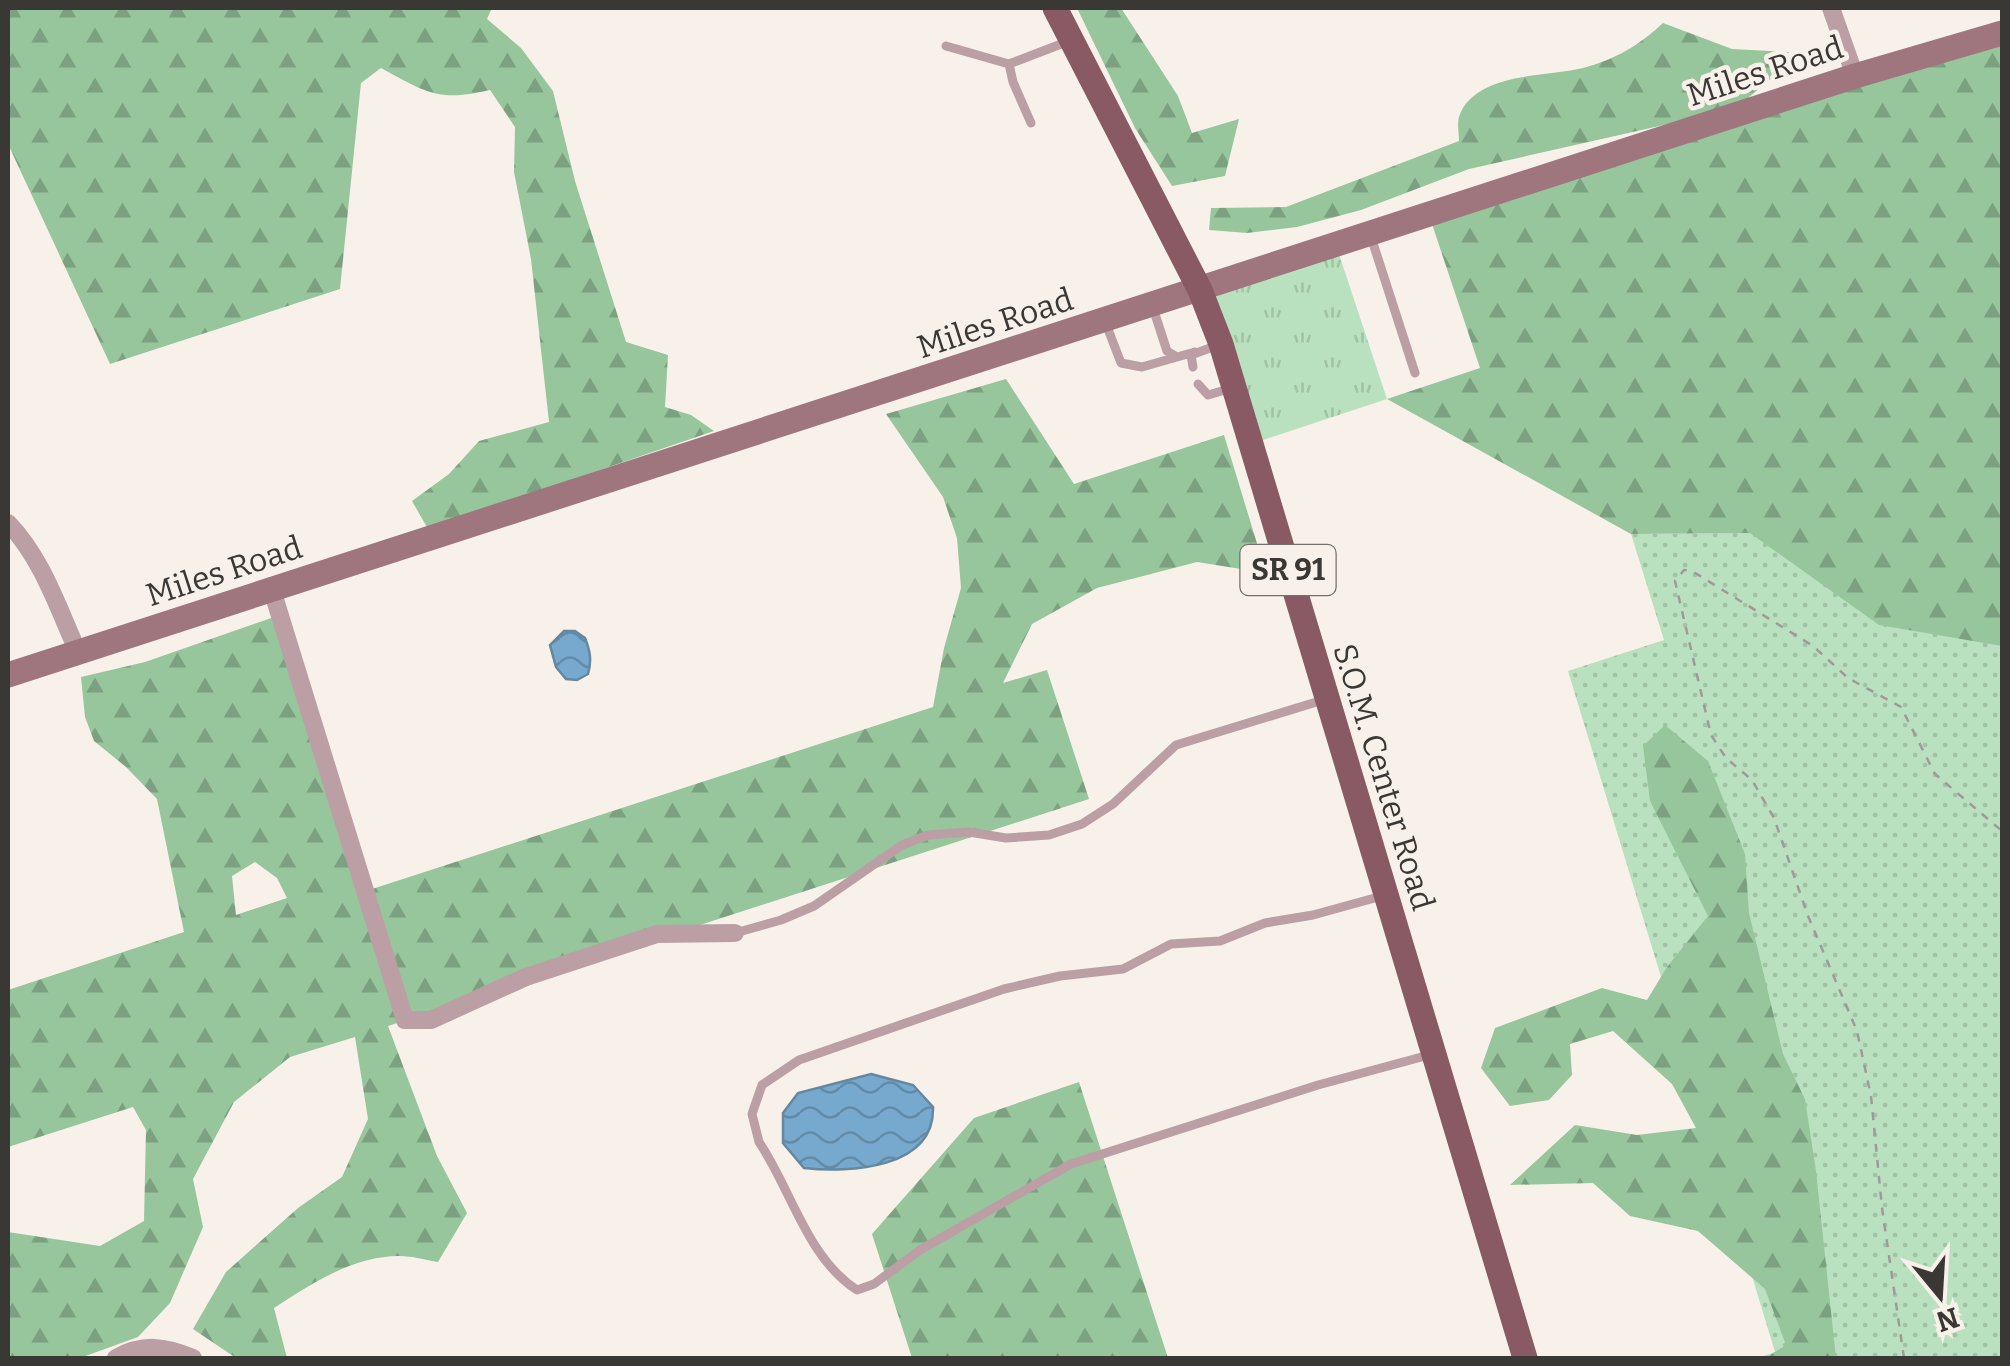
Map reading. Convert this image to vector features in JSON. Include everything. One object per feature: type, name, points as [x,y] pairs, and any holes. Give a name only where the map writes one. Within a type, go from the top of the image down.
[{"type":"main road","name":"S.O.M. Center Road","points":[[1055,8],[1200,290],[1221,344],[1525,1358]]},
{"type":"main road","name":"Miles Road","points":[[8,675],[1855,76],[2002,32]]},
{"type":"street","points":[[1832,8],[1855,76]]},
{"type":"street","points":[[8,524],[22,538],[43,573],[78,652]]},
{"type":"street","points":[[272,590],[405,1020],[431,1020],[526,976],[657,934],[735,933]]},
{"type":"street","points":[[116,1358],[136,1347],[162,1347],[193,1358]]},
{"type":"lane","points":[[946,46],[1010,64],[1072,40]]},
{"type":"lane","points":[[1010,64],[1013,82],[1031,123]]},
{"type":"lane","points":[[1370,234],[1415,372]]},
{"type":"lane","points":[[1152,306],[1167,351],[1178,357]]},
{"type":"lane","points":[[1105,321],[1121,363],[1142,367],[1221,344]]},
{"type":"lane","points":[[1193,368],[1191,355],[1195,352]]},
{"type":"lane","points":[[1198,384],[1208,395],[1235,387]]},
{"type":"lane","points":[[735,933],[814,906],[902,846],[928,835],[969,832],[1006,838],[1035,836],[1082,824],[1112,804],[1176,745],[1326,699]]},
{"type":"lane","points":[[1384,895],[1313,915],[1265,923],[1220,942],[1171,944],[1123,969],[1060,976],[1004,989],[799,1060],[762,1085],[754,1104],[753,1124],[815,1245],[843,1281],[857,1290],[874,1284],[920,1250],[1071,1164],[1270,1100],[1432,1054]]},
{"type":"path","points":[[1904,1358],[1882,1208],[1871,1096],[1857,1031],[1808,916],[1774,818],[1752,780],[1726,758],[1710,735],[1675,581],[1684,570],[1702,576],[1813,646],[1848,678],[1901,706],[1934,774],[2002,831]]},
{"type":"green space","points":[[8,8],[492,8],[487,19],[521,48],[553,91],[575,181],[626,342],[668,355],[665,407],[691,415],[714,431],[428,529],[412,501],[449,474],[479,441],[549,422],[531,259],[514,172],[515,127],[490,90],[458,95],[433,93],[381,68],[361,83],[340,289],[110,364],[8,144]]},
{"type":"green space","points":[[1077,8],[1121,8],[1178,96],[1192,133],[1239,119],[1225,176],[1172,186],[1135,128]]},
{"type":"green space","points":[[1663,23],[1732,49],[1789,52],[1773,77],[1735,109],[1469,169],[1361,210],[1297,227],[1247,233],[1209,230],[1211,208],[1286,207],[1459,141],[1459,117],[1467,102],[1480,92],[1513,79],[1583,68],[1606,60],[1635,45]]},
{"type":"green space","points":[[2002,32],[2002,646],[1879,625],[1750,533],[1631,534],[1387,399],[1480,368],[1429,215]]},
{"type":"green space","points":[[1336,245],[1387,399],[1251,444],[1200,290]]},
{"type":"green space","points":[[1006,379],[1074,484],[1224,435],[1266,573],[1197,562],[1097,588],[1032,624],[1003,683],[1047,670],[1089,799],[388,1026],[437,1156],[467,1213],[438,1262],[399,1256],[365,1261],[333,1273],[274,1308],[287,1358],[236,1358],[193,1329],[226,1272],[298,1208],[342,1177],[368,1119],[355,1037],[290,1057],[234,1102],[193,1179],[203,1227],[170,1303],[138,1337],[80,1358],[8,1358],[8,1232],[100,1246],[144,1221],[146,1130],[133,1107],[8,1147],[8,990],[184,932],[157,799],[94,741],[85,717],[81,677],[145,662],[280,615],[366,891],[933,707],[961,588],[957,538],[943,497],[886,414]],"holes":[[[255,862],[277,878],[287,898],[236,915],[232,876]]]},
{"type":"green space","points":[[2002,530],[2002,1358],[1758,1358],[1775,1352],[1568,671],[1664,640],[1631,534]]},
{"type":"green space","points":[[1665,725],[1708,761],[1745,854],[1749,913],[1783,1054],[1805,1099],[1836,1358],[1765,1358],[1786,1345],[1765,1289],[1698,1231],[1630,1216],[1593,1183],[1510,1185],[1575,1125],[1637,1135],[1696,1128],[1672,1084],[1613,1031],[1570,1044],[1572,1075],[1549,1100],[1510,1106],[1481,1068],[1495,1028],[1602,988],[1647,1000],[1667,967],[1708,916],[1650,801],[1643,746]]},
{"type":"green space","points":[[1079,1082],[1168,1358],[912,1358],[872,1234],[974,1118]]},
{"type":"water","points":[[564,631],[575,631],[585,638],[588,647],[588,674],[577,680],[566,679],[556,667],[550,645]]},
{"type":"water","points":[[871,1074],[913,1085],[933,1107],[930,1128],[920,1143],[886,1163],[843,1169],[804,1168],[783,1143],[783,1113],[798,1093]]}]
